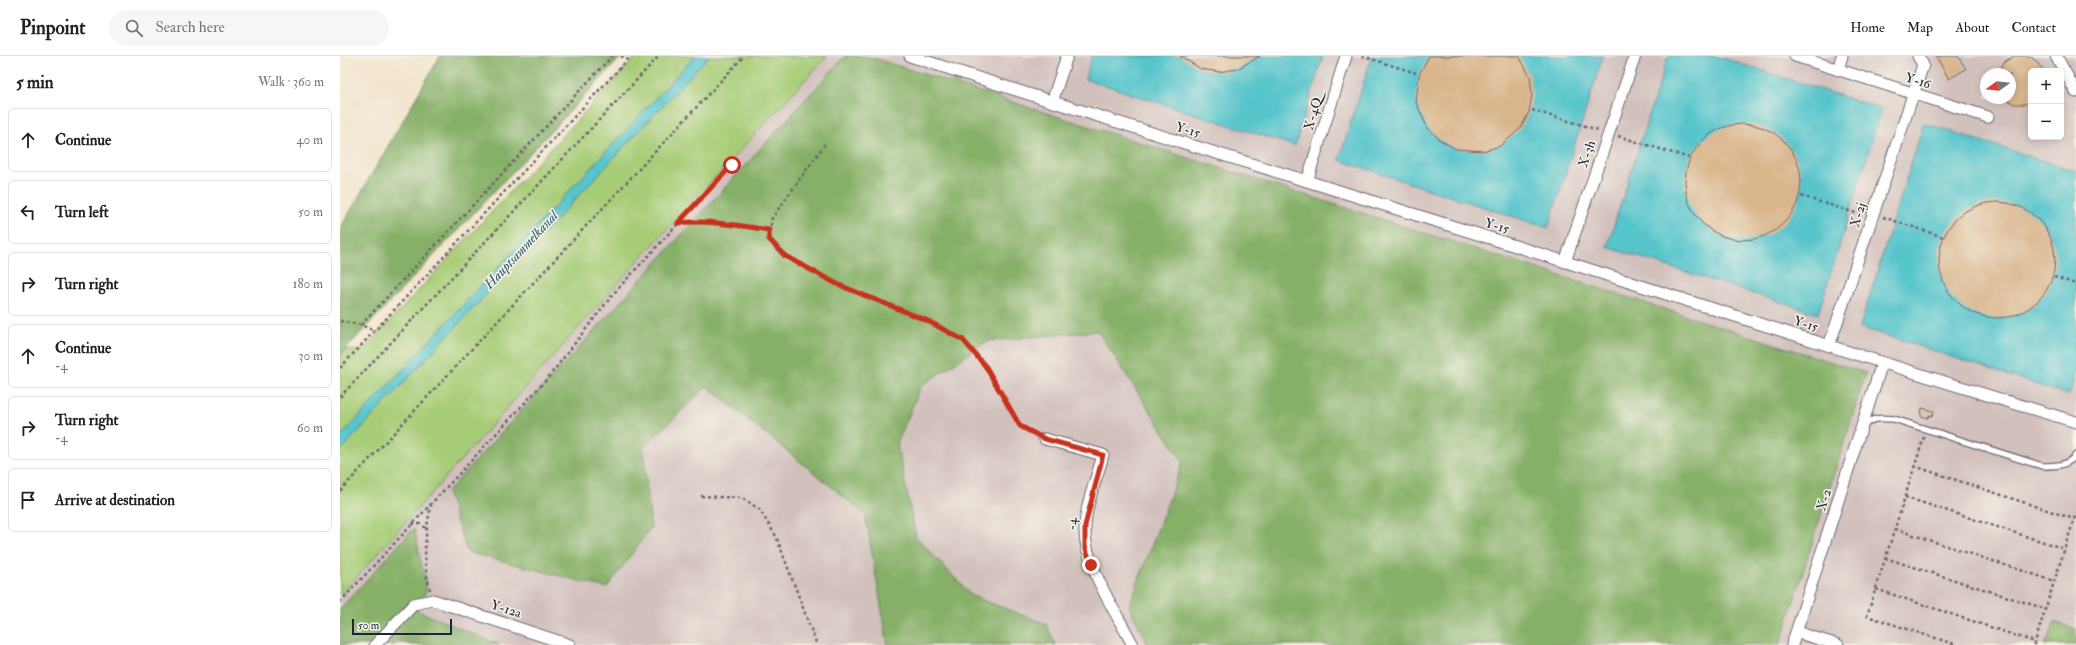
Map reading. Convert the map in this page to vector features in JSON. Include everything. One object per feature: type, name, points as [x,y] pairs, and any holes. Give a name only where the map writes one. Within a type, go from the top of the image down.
[{"type":"street","name":"Y-15","points":[[910,56],[1882,363],[2076,422]]},
{"type":"street","points":[[1052,102],[1067,56]]},
{"type":"street","name":"X-4Q","points":[[1307,181],[1346,56]]},
{"type":"street","name":"X-3h","points":[[1566,262],[1635,56]]},
{"type":"street","name":"Y-16","points":[[1795,56],[1988,117]]},
{"type":"street","points":[[1838,70],[1842,56]]},
{"type":"street","name":"X-2j","points":[[1829,346],[1923,65],[1918,56]]},
{"type":"street","points":[[2056,56],[2076,92]]},
{"type":"street","name":"X-2","points":[[1792,645],[1882,363]]},
{"type":"street","name":"-4","points":[[1045,439],[1103,455],[1085,526],[1085,546],[1091,565],[1133,645]]},
{"type":"street","points":[[375,645],[414,604],[433,600]]},
{"type":"street","name":"Y-12a","points":[[433,600],[570,645]]},
{"type":"street","points":[[1796,632],[1838,645]]},
{"type":"lane","points":[[1861,429],[1869,421],[1879,418],[1894,419],[2042,466],[2057,466],[2068,462],[2076,455]]},
{"type":"path","points":[[361,325],[612,56]]},
{"type":"path","points":[[621,56],[627,60]]},
{"type":"path","points":[[340,368],[631,56]]},
{"type":"path","points":[[340,396],[659,56]]},
{"type":"path","points":[[340,491],[744,56]]},
{"type":"path","points":[[1362,56],[1416,73]]},
{"type":"path","points":[[1532,110],[1689,158]]},
{"type":"path","points":[[825,144],[772,218],[769,230],[769,239],[785,256],[839,285],[928,321],[963,340],[986,367],[1020,426],[1045,439]]},
{"type":"path","points":[[340,602],[547,379],[614,293],[732,165]]},
{"type":"path","points":[[1802,196],[1943,237]]},
{"type":"path","points":[[678,223],[696,222],[769,230]]},
{"type":"path","points":[[2054,277],[2076,284]]},
{"type":"path","points":[[340,321],[361,325],[375,331]]},
{"type":"path","points":[[1926,429],[1867,616],[1957,645]]},
{"type":"path","points":[[1914,466],[2074,519]]},
{"type":"path","points":[[700,496],[742,498],[760,509],[776,536],[817,645]]},
{"type":"path","points":[[1904,497],[2065,549]]},
{"type":"path","points":[[432,503],[426,528],[425,571],[433,600]]},
{"type":"path","points":[[1876,589],[2035,644],[2076,513]]},
{"type":"path","points":[[412,524],[420,524],[426,528]]},
{"type":"path","points":[[1895,529],[2054,581]]},
{"type":"path","points":[[1885,558],[2046,609]]},
{"type":"shaded area","points":[[827,56],[2072,56],[2076,63],[2076,645],[340,645],[340,596],[636,263]]},
{"type":"green space","points":[[440,56],[622,56],[340,355],[340,229]]},
{"type":"green space","points":[[637,56],[695,56],[340,437],[340,349],[362,351]]},
{"type":"green space","points":[[709,56],[827,56],[636,263],[340,596],[340,451]]},
{"type":"green space","points":[[845,56],[867,56],[1866,373],[1780,645],[1148,645],[1129,606],[1183,462],[1098,331],[987,341],[921,386],[897,444],[916,537],[972,596],[1046,624],[1056,645],[888,645],[865,514],[707,386],[643,448],[651,527],[607,588],[467,552],[447,492]]},
{"type":"green space","points":[[414,528],[427,589],[416,610],[500,645],[411,645],[400,641],[394,645],[340,645],[340,609]]},
{"type":"green space","points":[[2055,622],[2076,629],[2076,645],[2045,645]]},
{"type":"water","name":"Hauptsammelkanal","points":[[695,56],[709,56],[340,451],[340,437]]},
{"type":"water","points":[[1092,56],[1323,56],[1295,146],[1085,79]]},
{"type":"water","points":[[1372,56],[1603,56],[1548,228],[1339,160]]},
{"type":"water","points":[[1668,56],[1716,56],[1882,109],[1818,314],[1607,247]]},
{"type":"water","points":[[1924,123],[2076,171],[2076,373],[2069,395],[1860,327]]},
{"type":"building","points":[[1180,56],[1260,56],[1237,69],[1219,72],[1201,69]]},
{"type":"building","points":[[1429,56],[1519,56],[1530,76],[1532,94],[1529,112],[1521,128],[1500,146],[1483,151],[1456,149],[1440,140],[1427,127],[1416,102],[1419,75]]},
{"type":"building","points":[[1936,56],[1958,56],[1966,69],[1949,79]]},
{"type":"building","points":[[2014,56],[2029,56],[2034,59],[2042,68],[2028,68],[2028,104],[2016,104],[2016,68],[2000,68],[2004,62]]},
{"type":"building","points":[[1743,124],[1765,128],[1784,141],[1797,160],[1801,182],[1797,204],[1784,223],[1765,236],[1743,240],[1721,236],[1702,223],[1689,204],[1685,182],[1689,160],[1702,141],[1721,128]]},
{"type":"building","points":[[1997,202],[2019,206],[2038,219],[2051,238],[2055,260],[2051,282],[2038,301],[2019,314],[1997,318],[1975,314],[1956,301],[1943,282],[1939,260],[1943,238],[1956,219],[1975,206]]},
{"type":"building","points":[[1922,408],[1934,411],[1932,416],[1929,415],[1928,418],[1921,416]]},
{"type":"route","points":[[732,165],[678,223],[696,222],[769,230],[769,239],[785,256],[839,285],[928,321],[963,340],[986,367],[1020,426],[1045,439],[1103,455],[1087,512],[1085,526],[1085,546],[1091,565]]}]
